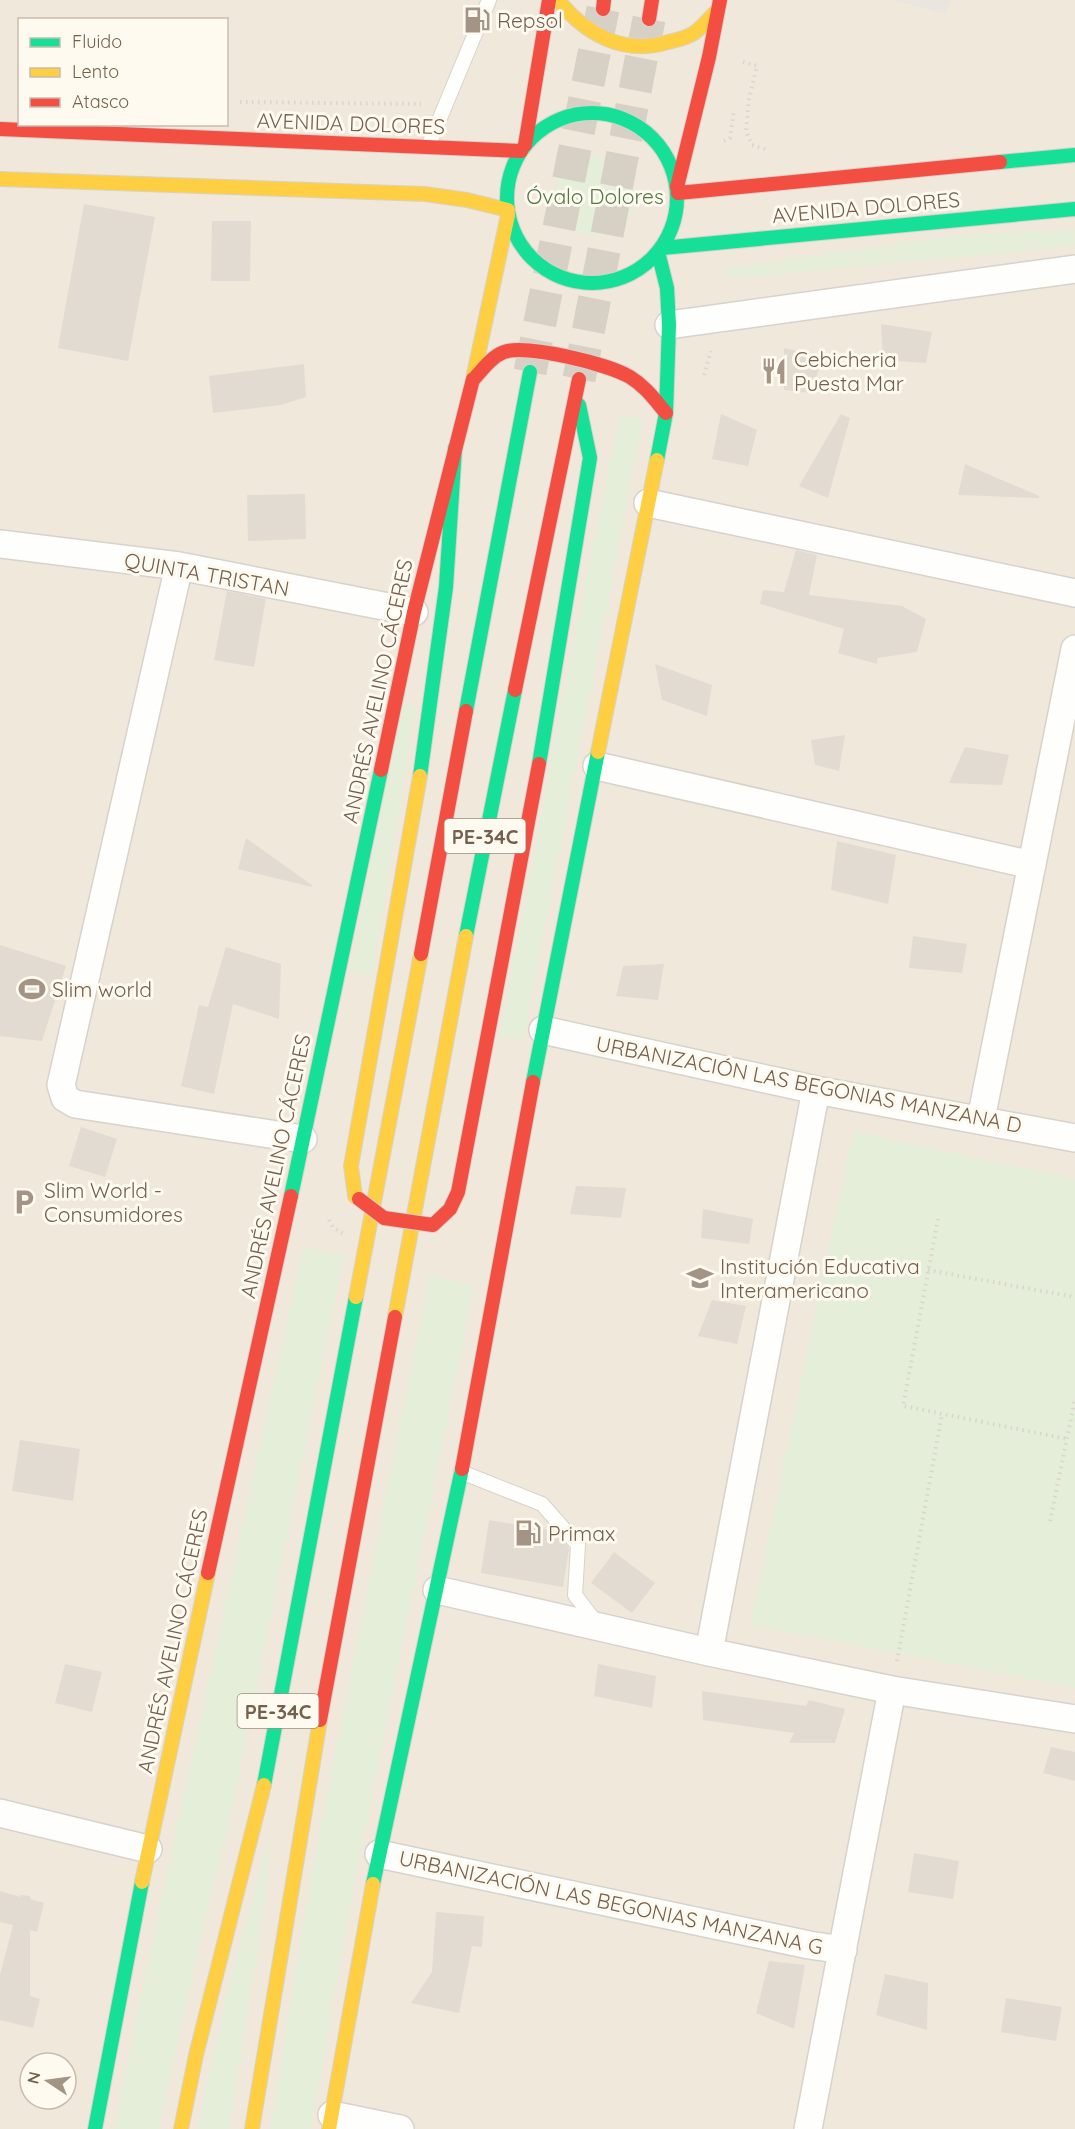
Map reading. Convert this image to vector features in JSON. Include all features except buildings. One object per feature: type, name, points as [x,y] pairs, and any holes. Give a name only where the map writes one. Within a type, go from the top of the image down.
[{"type":"main road","points":[[549,0],[523,148],[512,170],[507,189],[508,212],[518,241],[536,262],[559,277],[585,284],[613,281],[638,270],[660,250],[674,222],[678,190],[719,5]]},
{"type":"main road","points":[[558,0],[569,16],[596,36],[628,47],[662,45],[693,33],[719,5]]},
{"type":"main road","points":[[649,19],[652,0]]},
{"type":"main road","points":[[523,148],[546,126],[572,114],[601,112],[629,120],[652,136],[669,159],[678,190]]},
{"type":"main road","name":"AVENIDA DOLORES","points":[[0,129],[429,147],[523,148]]},
{"type":"main road","name":"AVENIDA DOLORES","points":[[678,190],[1075,155]]},
{"type":"main road","points":[[0,179],[425,194],[467,200],[508,212]]},
{"type":"main road","name":"AVENIDA DOLORES","points":[[660,250],[776,236],[1075,209]]},
{"type":"main road","name":"ANDRÉS AVELINO CÁCERES","points":[[95,2129],[148,1849],[339,977],[414,612],[472,380],[508,212]]},
{"type":"main road","points":[[331,2122],[379,1854],[461,1472],[543,1030],[666,413],[669,325],[667,288],[660,250]]},
{"type":"main road","points":[[472,380],[490,361],[506,351],[535,351],[628,375],[642,386],[666,413]]},
{"type":"main road","name":"PE-34C","points":[[180,2129],[196,2055],[268,1767],[530,372]]},
{"type":"main road","name":"PE-34C","points":[[252,2129],[310,1775],[482,849],[578,386],[590,459],[538,764],[458,1192],[450,1209],[433,1225],[384,1218],[355,1196],[351,1166],[420,777],[446,587],[454,447]]},
{"type":"street","points":[[669,325],[1075,269]]},
{"type":"street","points":[[648,503],[1075,593]]},
{"type":"street","name":"QUINTA TRISTAN","points":[[0,544],[179,566],[414,612]]},
{"type":"street","points":[[179,566],[61,1085],[65,1098],[75,1104],[303,1139]]},
{"type":"street","points":[[981,1119],[1075,649]]},
{"type":"street","points":[[597,766],[1032,865]]},
{"type":"street","name":"URBANIZACIÓN LAS BEGONIAS MANZANA D","points":[[543,1030],[816,1090],[1075,1138]]},
{"type":"street","points":[[710,1652],[816,1090]]},
{"type":"street","points":[[437,1590],[710,1652],[892,1690],[1075,1719]]},
{"type":"street","points":[[808,2129],[892,1690]]},
{"type":"street","points":[[0,1813],[148,1849]]},
{"type":"street","name":"URBANIZACIÓN LAS BEGONIAS MANZANA G","points":[[379,1854],[809,1945],[843,1950]]},
{"type":"street","points":[[331,2122],[400,2129]]},
{"type":"lane","points":[[429,147],[489,0]]},
{"type":"lane","points":[[461,1472],[542,1504],[578,1545],[575,1595],[599,1626]]},
{"type":"path","points":[[739,61],[757,66],[749,99],[746,131],[752,145],[770,150]]},
{"type":"path","points":[[237,102],[446,105]]},
{"type":"path","points":[[328,1219],[333,1227],[344,1234],[356,1237]]},
{"type":"path","points":[[938,1219],[903,1406],[1067,1439]]},
{"type":"path","points":[[928,1270],[1075,1297]]},
{"type":"path","points":[[1050,1521],[1075,1400]]},
{"type":"path","points":[[892,1690],[942,1414]]},
{"type":"shaded area","points":[[0,0],[1075,0],[1075,2129],[0,2129]]},
{"type":"shaded area","points":[[892,0],[951,0],[946,14]]},
{"type":"green space","name":"Óvalo Dolores","points":[[595,156],[610,159],[623,168],[632,181],[635,196],[632,211],[623,224],[610,233],[595,236],[580,233],[567,224],[558,211],[555,196],[558,181],[567,168],[580,159]]},
{"type":"green space","points":[[1075,230],[1075,246],[734,278],[721,269],[963,235]]},
{"type":"green space","points":[[620,415],[643,418],[523,1041],[499,1036],[584,587]]},
{"type":"green space","points":[[401,704],[416,707],[372,976],[351,971]]},
{"type":"green space","points":[[853,1131],[1075,1179],[1075,1688],[750,1625]]},
{"type":"green space","points":[[303,1247],[344,1255],[227,1834],[209,1901],[158,2129],[114,2129],[149,1955]]},
{"type":"green space","points":[[429,1275],[474,1286],[353,1889],[311,2129],[270,2129],[310,1881]]},
{"type":"green space","points":[[271,1830],[265,1901],[229,2129],[197,2129],[229,1983]]},
{"type":"tunnel","points":[[530,372],[603,9]]},
{"type":"tunnel","points":[[579,379],[649,19]]},
{"type":"traffic: fast","points":[[592,113],[625,119],[652,138],[671,165],[677,198],[671,231],[652,258],[625,277],[592,283],[559,277],[532,258],[513,231],[507,198],[513,165],[532,138],[559,119],[592,113]]},
{"type":"traffic: fast","points":[[1000,162],[1075,155]]},
{"type":"traffic: fast","points":[[662,248],[1075,209]]},
{"type":"traffic: fast","points":[[657,460],[666,413],[669,325],[667,288],[658,252]]},
{"type":"traffic: fast","points":[[466,711],[530,372]]},
{"type":"traffic: fast","points":[[539,764],[590,458],[579,405]]},
{"type":"traffic: fast","points":[[420,776],[446,587],[455,448]]},
{"type":"traffic: fast","points":[[466,936],[515,690]]},
{"type":"traffic: fast","points":[[533,1082],[598,752]]},
{"type":"traffic: fast","points":[[291,1196],[381,770]]},
{"type":"traffic: fast","points":[[264,1785],[356,1297]]},
{"type":"traffic: fast","points":[[373,1884],[462,1469]]},
{"type":"traffic: fast","points":[[95,2129],[142,1882]]},
{"type":"traffic: slow","points":[[558,0],[580,23],[593,32],[621,44],[636,46],[652,46],[688,36],[700,28],[718,10]]},
{"type":"traffic: slow","points":[[0,179],[425,194],[467,200],[508,210]]},
{"type":"traffic: slow","points":[[473,379],[508,215]]},
{"type":"traffic: slow","points":[[598,752],[657,460]]},
{"type":"traffic: slow","points":[[359,1199],[355,1196],[351,1166],[420,776]]},
{"type":"traffic: slow","points":[[395,1317],[466,936]]},
{"type":"traffic: slow","points":[[356,1297],[421,954]]},
{"type":"traffic: slow","points":[[142,1882],[208,1573]]},
{"type":"traffic: slow","points":[[252,2129],[320,1720]]},
{"type":"traffic: slow","points":[[181,2129],[196,2055],[264,1785]]},
{"type":"traffic: slow","points":[[329,2129],[373,1884]]},
{"type":"traffic: jam","points":[[525,145],[549,0]]},
{"type":"traffic: jam","points":[[603,9],[604,0]]},
{"type":"traffic: jam","points":[[649,19],[652,0]]},
{"type":"traffic: jam","points":[[677,187],[709,57],[720,0]]},
{"type":"traffic: jam","points":[[0,129],[521,151]]},
{"type":"traffic: jam","points":[[678,193],[1000,162]]},
{"type":"traffic: jam","points":[[473,380],[491,360],[504,352],[515,350],[548,353],[587,361],[630,377],[645,389],[666,413]]},
{"type":"traffic: jam","points":[[381,770],[414,612],[473,379]]},
{"type":"traffic: jam","points":[[515,690],[579,379]]},
{"type":"traffic: jam","points":[[421,954],[466,711]]},
{"type":"traffic: jam","points":[[359,1199],[384,1218],[433,1225],[450,1209],[458,1192],[539,764]]},
{"type":"traffic: jam","points":[[462,1469],[533,1082]]},
{"type":"traffic: jam","points":[[208,1573],[291,1196]]},
{"type":"traffic: jam","points":[[320,1720],[395,1317]]},
{"type":"place","name":"Repsol","points":[[477,20]]},
{"type":"place","name":"Cebicheria Puesta Mar","points":[[774,371]]},
{"type":"place","name":"Slim world","points":[[32,989]]},
{"type":"place","name":"Slim World - Consumidores","points":[[24,1202]]},
{"type":"place","name":"Institución Educativa Interamericano","points":[[700,1278]]},
{"type":"place","name":"Primax","points":[[528,1533]]}]
